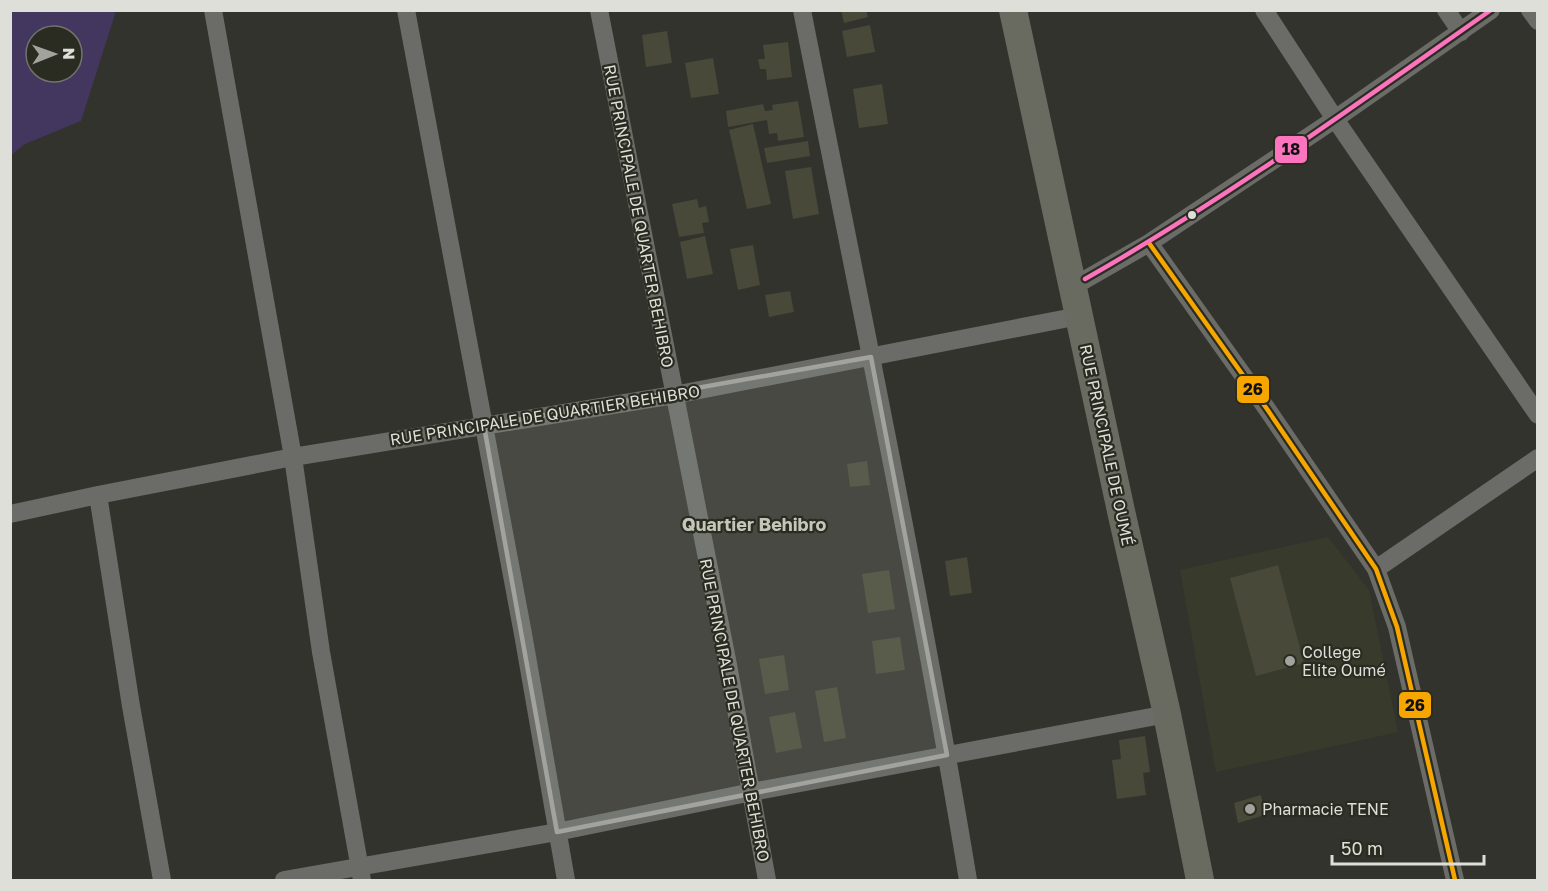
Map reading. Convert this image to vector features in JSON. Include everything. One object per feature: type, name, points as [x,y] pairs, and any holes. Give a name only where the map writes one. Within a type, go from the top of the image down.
[{"type":"main road","name":"RUE PRINCIPALE DE OUMÉ","points":[[1013,10],[1167,714],[1200,880]]},
{"type":"street","points":[[213,10],[293,457],[321,652],[361,873]]},
{"type":"street","points":[[406,10],[566,880]]},
{"type":"street","name":"RUE PRINCIPALE DE QUARTER BEHIBRO","points":[[598,10],[752,792],[767,880]]},
{"type":"street","points":[[802,10],[947,755],[968,880]]},
{"type":"street","points":[[1264,10],[1335,119],[1538,415]]},
{"type":"street","points":[[1446,10],[1461,32]]},
{"type":"street","points":[[1074,286],[1149,243],[1335,119],[1491,10]]},
{"type":"street","points":[[1530,10],[1538,21]]},
{"type":"street","points":[[1149,243],[1267,409],[1376,569],[1397,627],[1455,880]]},
{"type":"street","name":"RUE PRINCIPALE DE QUARTIER BEHIBRO","points":[[10,514],[293,457],[674,394],[1079,316]]},
{"type":"street","points":[[1376,569],[1538,458]]},
{"type":"street","points":[[98,495],[131,706],[162,880]]},
{"type":"street","points":[[284,880],[361,873],[752,792],[1167,714]]},
{"type":"highlighted area","points":[[871,357],[947,755],[557,832],[484,426]]},
{"type":"shaded area","points":[[11,10],[116,11],[81,121],[25,144],[11,155]]},
{"type":"shaded area","name":"College Elite Oumé","points":[[1328,537],[1369,590],[1398,732],[1216,772],[1180,570]]},
{"type":"building","points":[[841,10],[866,10],[868,17],[844,23]]},
{"type":"building","points":[[870,25],[875,52],[847,57],[842,31]]},
{"type":"building","points":[[667,31],[672,63],[646,67],[642,35]]},
{"type":"building","points":[[788,42],[792,77],[767,80],[766,69],[760,69],[758,59],[765,59],[763,45]]},
{"type":"building","points":[[713,58],[719,94],[691,98],[685,63]]},
{"type":"building","points":[[882,84],[888,124],[859,128],[853,89]]},
{"type":"building","points":[[798,101],[804,137],[778,141],[777,133],[769,134],[767,120],[728,127],[726,111],[763,104],[765,111],[773,110],[772,105]]},
{"type":"building","points":[[753,124],[771,204],[747,209],[729,130]]},
{"type":"building","points":[[808,141],[810,156],[767,163],[764,148]]},
{"type":"building","points":[[811,167],[819,214],[793,219],[785,171]]},
{"type":"building","points":[[697,199],[699,208],[706,206],[709,222],[702,223],[704,233],[679,237],[672,204]]},
{"type":"building","points":[[705,236],[713,274],[687,279],[680,242]]},
{"type":"building","points":[[753,245],[760,285],[738,290],[730,249]]},
{"type":"building","points":[[790,291],[794,312],[769,317],[765,295]]},
{"type":"building","points":[[867,461],[870,485],[850,487],[847,464]]},
{"type":"building","points":[[967,557],[972,593],[950,596],[945,561]]},
{"type":"building","points":[[1278,565],[1304,663],[1256,676],[1230,578]]},
{"type":"building","points":[[889,570],[895,609],[868,613],[862,574]]},
{"type":"building","points":[[900,637],[905,670],[876,674],[872,641]]},
{"type":"building","points":[[784,655],[789,690],[765,694],[759,659]]},
{"type":"building","points":[[837,687],[846,738],[824,742],[815,691]]},
{"type":"building","points":[[795,712],[802,748],[776,753],[769,717]]},
{"type":"building","points":[[1145,736],[1150,772],[1143,773],[1146,795],[1117,799],[1112,760],[1121,759],[1119,740]]},
{"type":"building","name":"Pharmacie TENE","points":[[1261,795],[1265,815],[1238,823],[1234,803]]},
{"type":"transit line","name":"18","points":[[1085,279],[1240,183],[1491,10]]},
{"type":"transit line","name":"26","points":[[1149,243],[1267,409],[1376,569],[1397,627],[1455,880]]},
{"type":"place","name":"College Elite Oumé","points":[[1290,661]]},
{"type":"place","name":"Pharmacie TENE","points":[[1250,809]]},
{"type":"district","name":"Quartier Behibro","points":[[754,525]]}]
